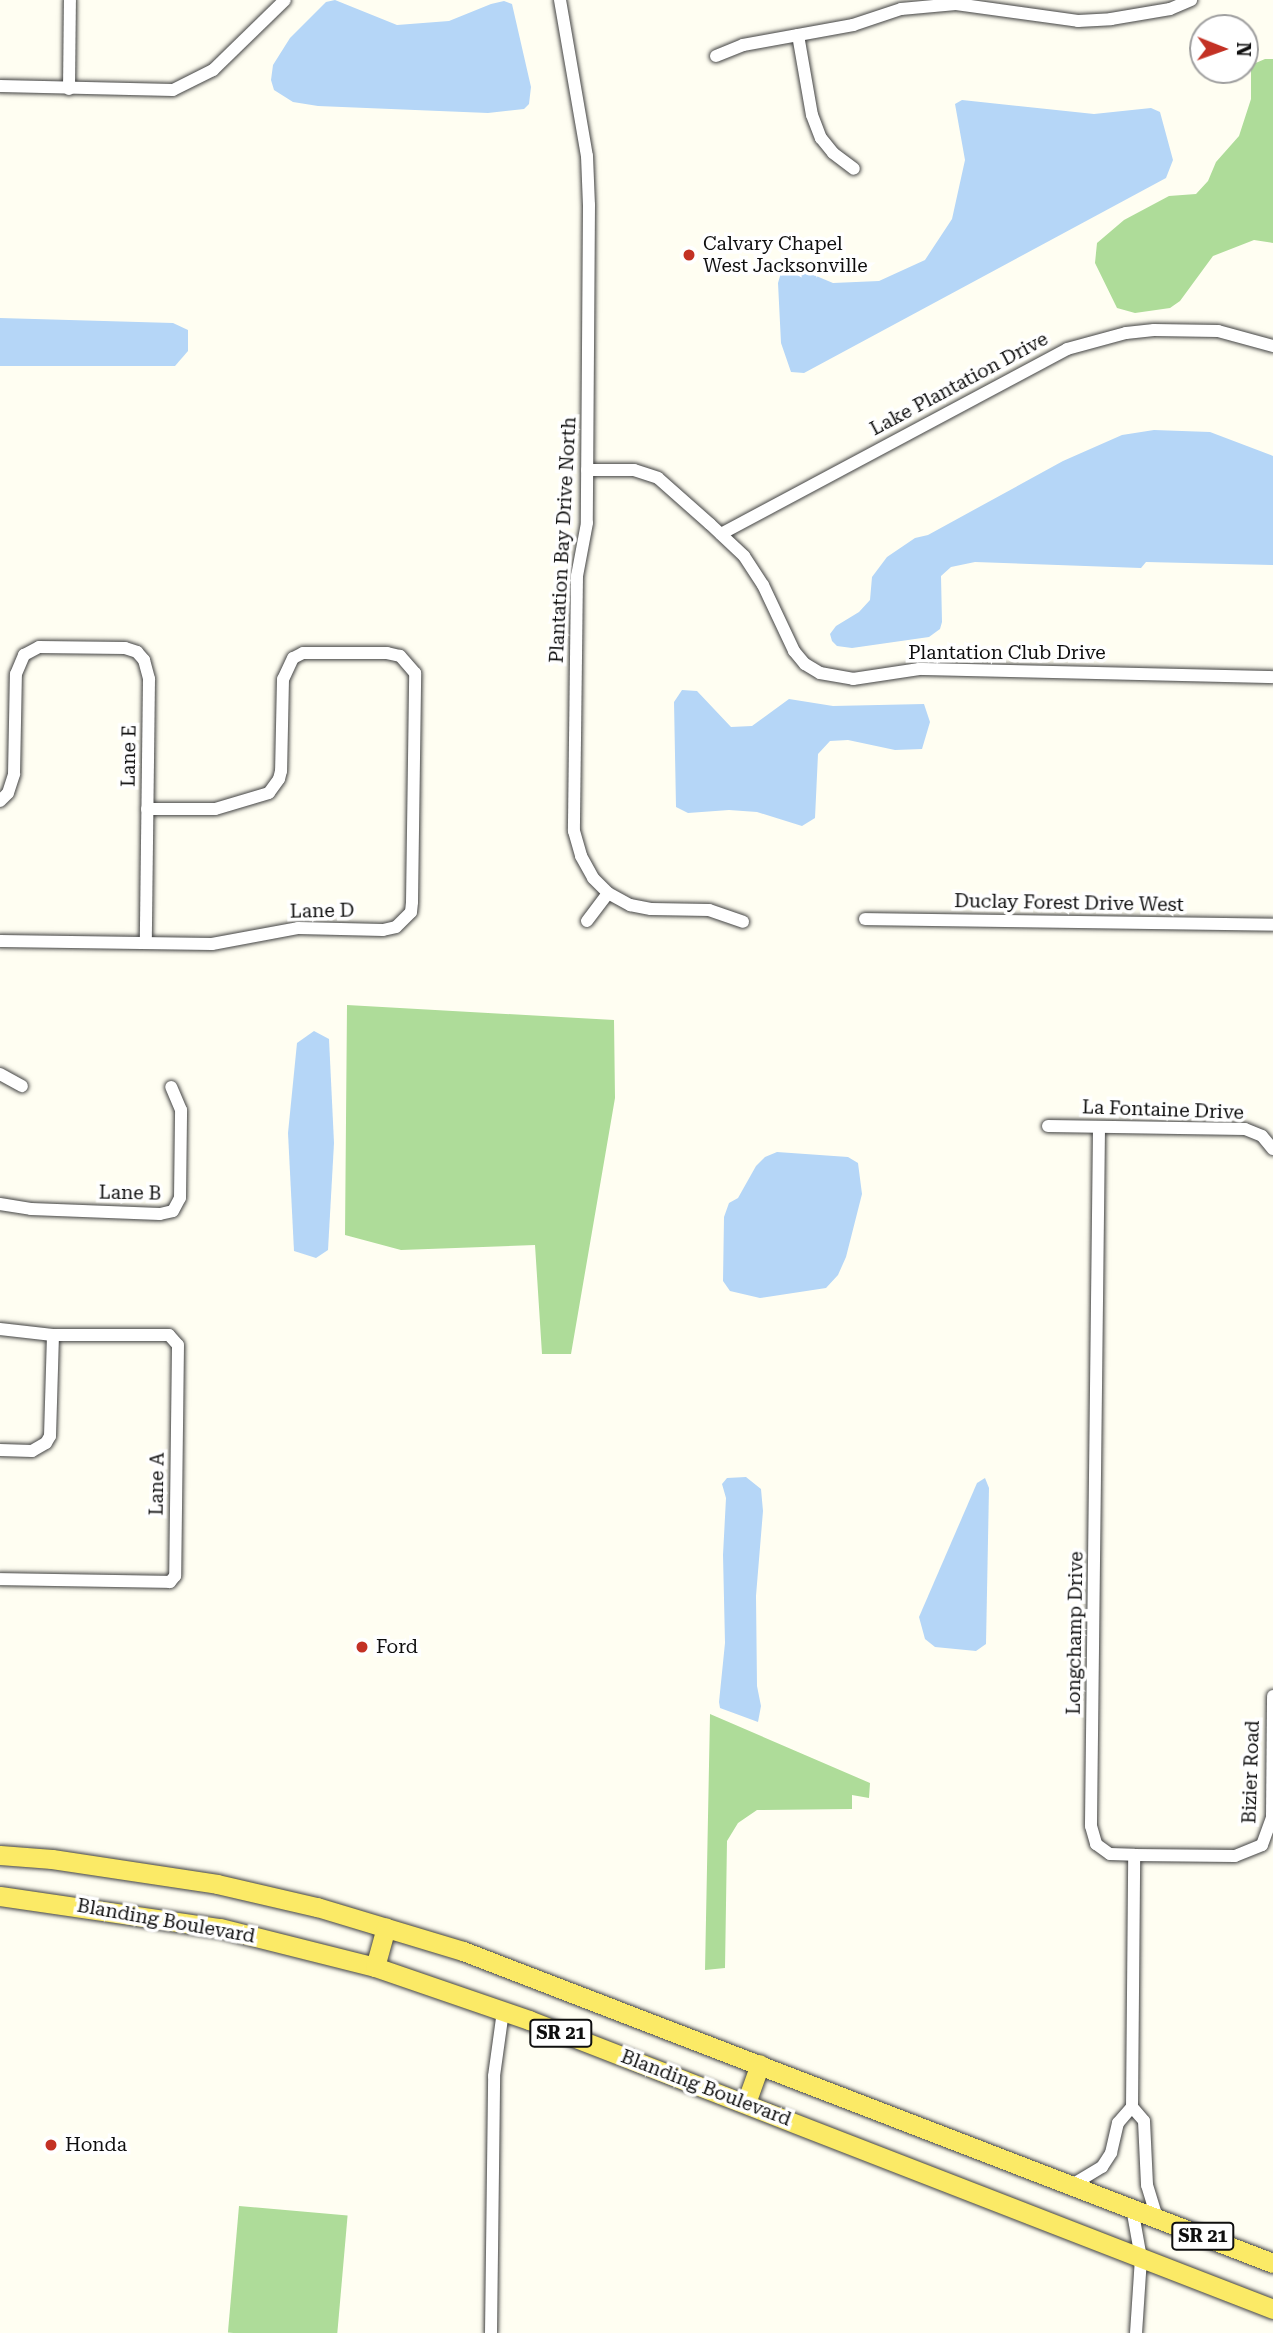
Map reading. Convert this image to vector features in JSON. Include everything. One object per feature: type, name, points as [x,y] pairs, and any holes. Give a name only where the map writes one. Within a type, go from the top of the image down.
[{"type":"main road","name":"SR 21","points":[[0,1854],[217,1884],[386,1927],[556,1985],[1273,2263]]},
{"type":"main road","name":"Blanding Boulevard","points":[[0,1896],[220,1928],[375,1966],[503,2011],[1273,2309]]},
{"type":"main road","points":[[375,1966],[386,1927]]},
{"type":"main road","points":[[746,2104],[760,2064]]},
{"type":"street","points":[[69,89],[70,0]]},
{"type":"street","points":[[0,86],[173,90],[213,70],[285,0]]},
{"type":"street","name":"Plantation Bay Drive North","points":[[559,0],[587,156],[589,205],[587,523],[577,576],[574,831],[581,856],[593,878],[608,893],[630,905],[652,909],[709,910],[743,922]]},
{"type":"street","points":[[716,56],[743,45],[853,25],[900,5],[957,4],[1078,21],[1111,19],[1170,9],[1191,0]]},
{"type":"street","points":[[799,35],[812,116],[821,138],[833,153],[854,169]]},
{"type":"street","name":"Lake Plantation Drive","points":[[722,534],[1067,349],[1126,333],[1164,329],[1218,331],[1273,346]]},
{"type":"street","name":"Plantation Club Drive","points":[[587,470],[634,470],[657,478],[744,556],[763,585],[794,651],[805,664],[828,676],[853,679],[919,669],[1273,677]]},
{"type":"street","name":"Lane E","points":[[0,801],[8,793],[14,774],[16,674],[24,655],[40,647],[125,648],[145,660],[149,679],[147,809],[215,809],[269,793],[281,771],[283,679],[293,658],[303,653],[400,656],[409,663],[416,684]]},
{"type":"street","name":"Lane D","points":[[0,940],[212,944],[299,928],[383,930],[404,921],[412,902],[416,684]]},
{"type":"street","points":[[146,943],[147,809]]},
{"type":"street","points":[[587,921],[608,893]]},
{"type":"street","name":"Duclay Forest Drive West","points":[[865,919],[1273,925]]},
{"type":"street","points":[[0,1074],[22,1086]]},
{"type":"street","name":"Lane B","points":[[0,1204],[31,1209],[160,1214],[173,1211],[180,1198],[181,1110],[171,1087]]},
{"type":"street","name":"La Fontaine Drive","points":[[1048,1126],[1245,1129],[1262,1136],[1272,1147]]},
{"type":"street","name":"Longchamp Drive","points":[[1099,1128],[1091,1826],[1092,1836],[1103,1850],[1134,1856]]},
{"type":"street","points":[[0,1329],[53,1335],[50,1436],[46,1443],[32,1451],[0,1450]]},
{"type":"street","name":"Lane A","points":[[0,1579],[170,1582],[175,1576],[178,1345],[175,1339],[169,1335],[53,1335]]},
{"type":"street","name":"Bizier Road","points":[[1134,1856],[1235,1856],[1262,1845],[1272,1817],[1273,1696]]},
{"type":"street","points":[[1072,2185],[1102,2167],[1111,2153],[1118,2123],[1132,2107],[1134,1856]]},
{"type":"street","points":[[491,2333],[494,2076],[503,2011]]},
{"type":"street","points":[[1132,2107],[1144,2121],[1147,2185],[1157,2218]]},
{"type":"street","points":[[1132,2208],[1141,2258],[1136,2333]]},
{"type":"green space","points":[[1273,59],[1273,243],[1254,240],[1213,256],[1180,301],[1170,308],[1135,313],[1117,308],[1095,263],[1097,243],[1124,220],[1169,196],[1196,194],[1208,181],[1216,162],[1239,136],[1251,99],[1251,84],[1259,84],[1259,62]]},
{"type":"green space","points":[[347,1005],[614,1020],[615,1098],[571,1354],[542,1354],[535,1245],[401,1250],[345,1235]]},
{"type":"green space","points":[[710,1714],[870,1783],[869,1798],[852,1795],[852,1809],[757,1810],[738,1823],[727,1841],[725,1968],[705,1970]]},
{"type":"green space","points":[[239,2206],[348,2215],[337,2333],[228,2333]]},
{"type":"water","points":[[335,0],[397,25],[449,21],[491,4],[504,1],[512,4],[531,87],[529,104],[524,109],[488,113],[318,106],[293,102],[274,90],[271,80],[273,65],[290,38],[326,2]]},
{"type":"water","points":[[962,100],[1094,114],[1151,108],[1160,112],[1173,160],[1166,178],[804,373],[791,372],[781,343],[778,283],[782,269],[797,268],[833,283],[879,281],[925,260],[952,219],[965,160],[955,104]]},
{"type":"water","points":[[0,318],[173,323],[188,330],[188,351],[175,366],[0,366]]},
{"type":"water","points":[[1154,430],[1210,432],[1273,456],[1273,565],[1146,562],[1141,568],[975,562],[951,567],[941,576],[942,622],[940,629],[929,637],[852,648],[837,646],[832,641],[830,634],[836,626],[859,612],[870,600],[872,577],[887,557],[915,538],[928,535],[1063,461],[1122,435]]},
{"type":"water","points":[[682,690],[697,691],[731,727],[752,726],[789,699],[833,706],[924,704],[930,722],[922,749],[895,750],[848,740],[830,741],[818,754],[815,818],[802,826],[757,812],[729,810],[688,813],[676,807],[674,702]]},
{"type":"water","points":[[314,1031],[329,1039],[334,1143],[328,1250],[316,1258],[294,1251],[288,1133],[297,1043]]},
{"type":"water","points":[[777,1152],[848,1157],[858,1163],[862,1194],[846,1257],[838,1275],[826,1288],[760,1298],[730,1291],[723,1281],[724,1217],[729,1203],[738,1198],[756,1166],[765,1157]]},
{"type":"water","points":[[746,1477],[761,1489],[763,1511],[756,1596],[757,1686],[761,1706],[758,1722],[720,1708],[719,1702],[725,1643],[723,1555],[726,1498],[722,1484],[727,1478]]},
{"type":"water","points":[[985,1478],[989,1488],[986,1644],[976,1651],[935,1647],[925,1639],[919,1617],[977,1483]]},
{"type":"place","name":"Calvary Chapel West Jacksonville","points":[[689,255]]},
{"type":"place","name":"Ford","points":[[362,1647]]},
{"type":"place","name":"Honda","points":[[51,2145]]}]
